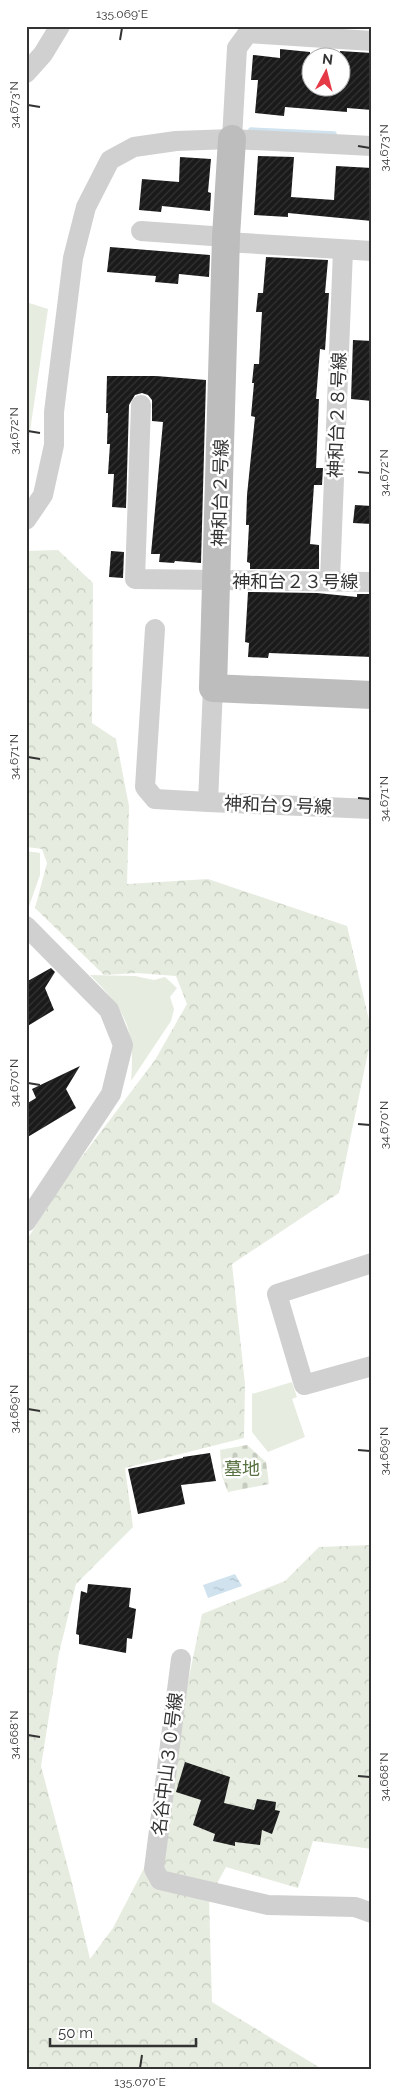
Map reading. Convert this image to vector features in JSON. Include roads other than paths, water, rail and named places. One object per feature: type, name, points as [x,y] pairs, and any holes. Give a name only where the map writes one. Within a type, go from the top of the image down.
[{"type":"street","points":[[26,73],[43,54],[60,26]]},
{"type":"street","points":[[232,139],[237,48],[251,30],[372,41]]},
{"type":"street","points":[[26,520],[43,494],[54,445],[54,412],[73,258],[86,206],[110,160],[134,147],[176,140],[232,139],[372,146]]},
{"type":"street","name":"神和台２号線","points":[[213,688],[226,240],[232,139]]},
{"type":"street","points":[[141,231],[226,240],[372,251]]},
{"type":"street","name":"神和台２８号線","points":[[330,580],[343,250]]},
{"type":"street","name":"神和台２３号線","points":[[141,404],[136,579],[372,582]]},
{"type":"street","points":[[155,629],[145,787],[155,799],[208,802]]},
{"type":"street","points":[[213,688],[372,695]]},
{"type":"street","name":"神和台９号線","points":[[213,688],[208,802],[372,809]]},
{"type":"street","points":[[26,926],[109,1010],[123,1045],[111,1094],[26,1222]]},
{"type":"street","points":[[372,1262],[277,1294],[304,1385],[372,1366]]},
{"type":"street","name":"名谷中山３０号線","points":[[181,1659],[154,1869],[160,1880],[268,1905],[355,1907],[372,1913]]},
{"type":"water","points":[[235,1574],[242,1586],[208,1598],[203,1585]]},
{"type":"waterway","points":[[251,130],[334,134]]},
{"type":"park label","name":"墓地","points":[[242,1468]]}]
